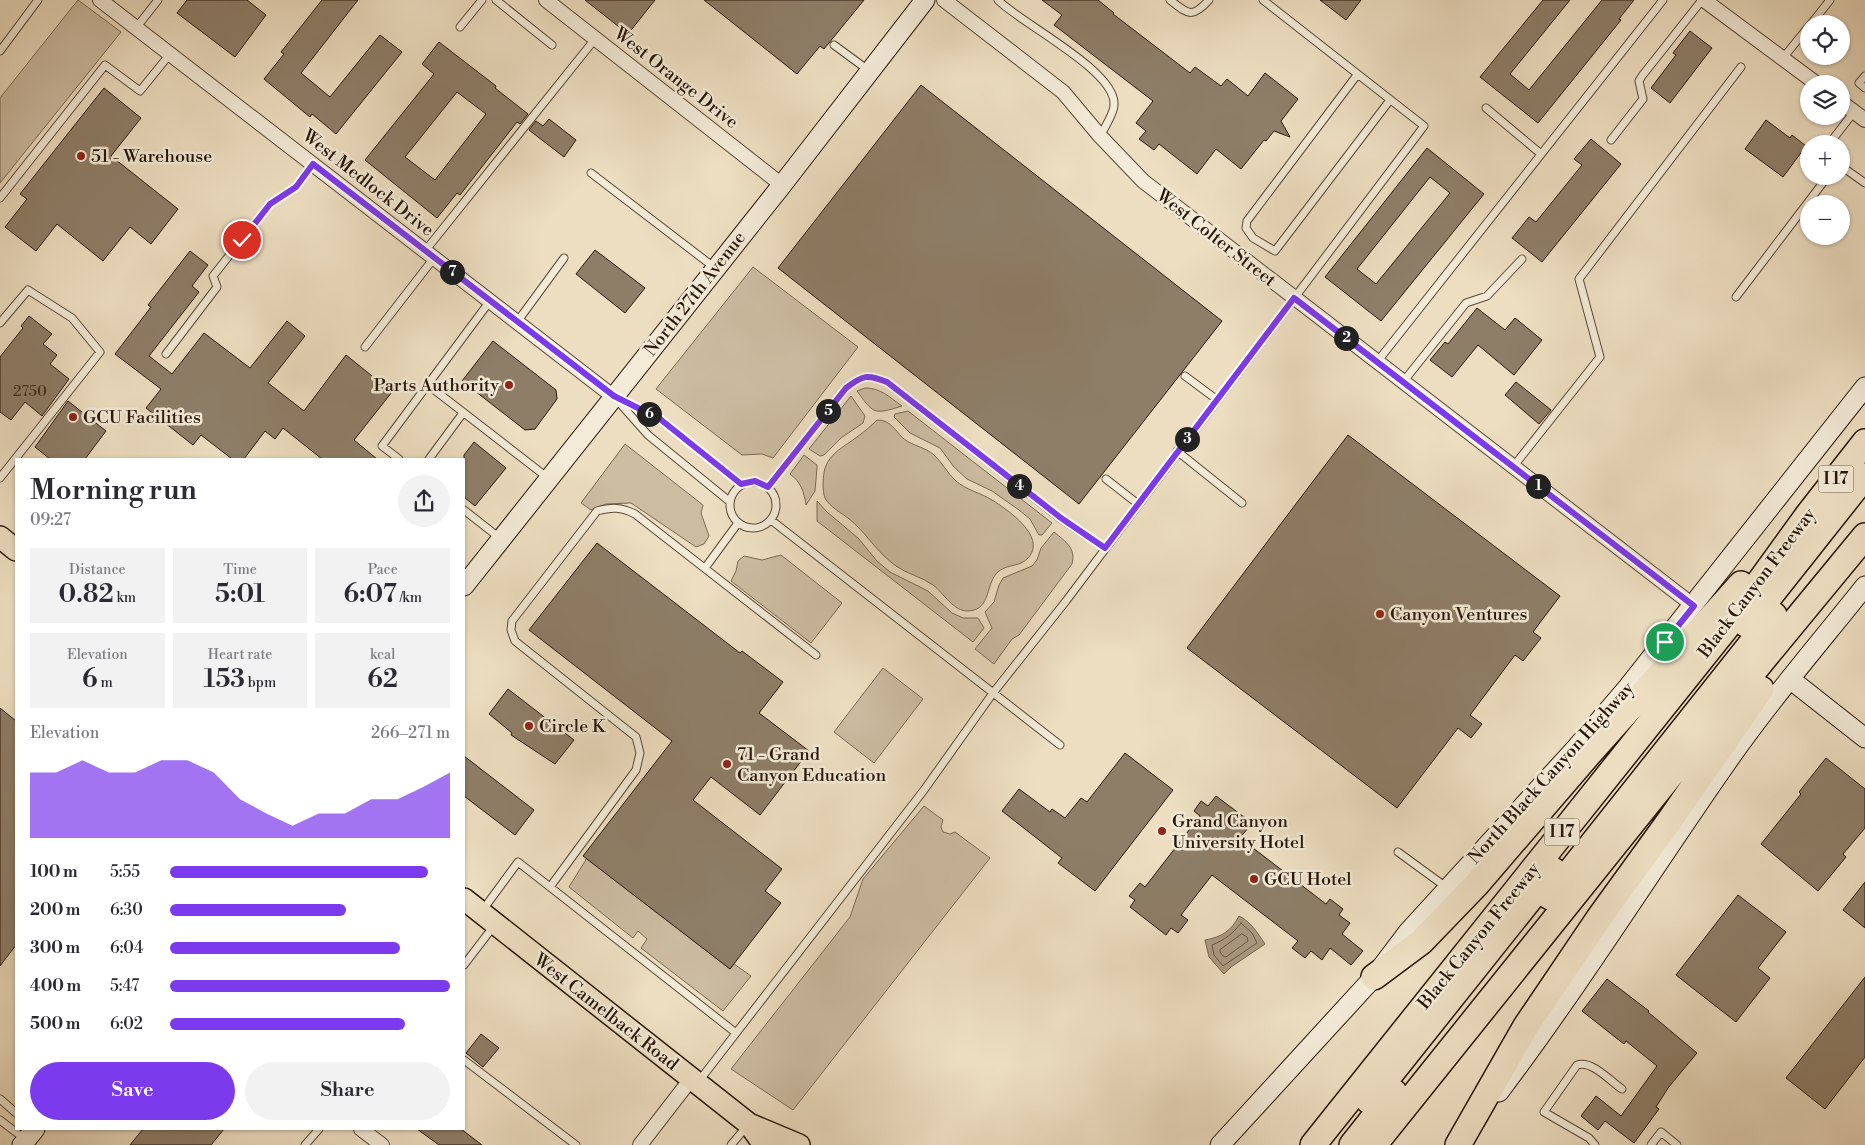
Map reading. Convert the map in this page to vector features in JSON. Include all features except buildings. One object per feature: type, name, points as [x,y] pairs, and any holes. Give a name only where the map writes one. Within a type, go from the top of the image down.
[{"type":"highway","name":"Black Canyon Freeway","points":[[1313,1145],[1726,628],[1807,516],[1865,442]]},
{"type":"highway","points":[[1334,1145],[1865,476]]},
{"type":"highway","points":[[1352,1145],[1865,499]]},
{"type":"highway","points":[[1374,977],[1421,942],[1476,885],[1587,756],[1680,654],[1711,616],[1807,516]]},
{"type":"highway","points":[[1374,1145],[1762,661],[1865,536]]},
{"type":"highway","points":[[1459,1145],[1526,1026],[1746,708],[1776,670],[1849,556]]},
{"type":"main road","name":"North 27th Avenue","points":[[465,585],[925,0]]},
{"type":"main road","name":"North Black Canyon Highway","points":[[1220,1145],[1374,977],[1408,932],[1576,748],[1628,687],[1694,606],[1865,387]]},
{"type":"main road","points":[[0,537],[15,549]]},
{"type":"main road","points":[[1459,1145],[1540,1037],[1726,764],[1865,586]]},
{"type":"main road","points":[[1790,680],[1865,738]]},
{"type":"main road","name":"West Camelback Road","points":[[465,901],[749,1124],[799,1145]]},
{"type":"main road","name":"West Camelback Road","points":[[749,1124],[764,1145]]},
{"type":"street","name":"West Medlock Drive","points":[[100,0],[614,396]]},
{"type":"street","name":"West Orange Drive","points":[[546,0],[782,184]]},
{"type":"street","name":"West Colter Street","points":[[944,0],[1063,92],[1100,136],[1143,182],[1694,606]]},
{"type":"street","points":[[1703,0],[1805,75]]},
{"type":"street","points":[[1850,109],[1865,120]]},
{"type":"street","points":[[640,1145],[694,1081]]},
{"type":"street","points":[[362,1130],[382,1145]]},
{"type":"lane","points":[[0,51],[38,0]]},
{"type":"lane","points":[[136,28],[158,0]]},
{"type":"lane","points":[[460,27],[482,0]]},
{"type":"lane","points":[[496,0],[552,45]]},
{"type":"lane","points":[[998,0],[1086,63],[1112,93],[1115,106],[1100,136]]},
{"type":"lane","points":[[1170,0],[1185,12],[1192,14],[1200,11],[1209,0]]},
{"type":"lane","points":[[694,1081],[736,1033],[924,790],[993,693],[1424,126],[1262,0]]},
{"type":"lane","points":[[1376,362],[1663,0]]},
{"type":"lane","points":[[1611,140],[1643,99],[1639,80],[1703,0]]},
{"type":"lane","points":[[1818,15],[1830,0]]},
{"type":"lane","points":[[1783,58],[1800,37]]},
{"type":"lane","points":[[365,347],[430,255],[558,83],[595,39]]},
{"type":"lane","points":[[834,45],[869,72]]},
{"type":"lane","points":[[0,198],[105,65],[140,91],[170,54]]},
{"type":"lane","points":[[1513,467],[1600,357],[1579,279],[1741,67]]},
{"type":"lane","points":[[1357,75],[1246,221],[1246,228],[1253,238],[1274,251],[1390,100]]},
{"type":"lane","points":[[1865,76],[1859,84],[1865,88]]},
{"type":"lane","points":[[1486,108],[1541,154]]},
{"type":"lane","points":[[1836,135],[1854,112]]},
{"type":"lane","points":[[166,354],[217,287],[213,276],[270,204],[296,187],[313,164]]},
{"type":"lane","points":[[591,172],[715,269]]},
{"type":"lane","points":[[1850,172],[1865,183]]},
{"type":"lane","points":[[1736,297],[1821,185]]},
{"type":"lane","points":[[518,322],[564,258]]},
{"type":"lane","points":[[1403,382],[1466,303],[1487,296],[1522,259]]},
{"type":"lane","points":[[0,323],[28,290],[72,318],[100,352],[16,458]]},
{"type":"lane","points":[[398,458],[382,446],[490,301]]},
{"type":"lane","points":[[768,487],[846,388],[857,379],[871,376],[887,382],[1061,518],[1105,548]]},
{"type":"lane","points":[[1185,376],[1216,400]]},
{"type":"lane","points":[[428,385],[549,479]]},
{"type":"lane","points":[[614,396],[660,419],[741,484]]},
{"type":"lane","points":[[614,396],[648,435],[729,501]]},
{"type":"lane","points":[[430,458],[463,412]]},
{"type":"lane","points":[[1177,451],[1242,503]]},
{"type":"lane","points":[[0,478],[15,459]]},
{"type":"lane","points":[[1106,479],[1138,504]]},
{"type":"lane","points":[[755,481],[768,487],[773,493],[776,506],[771,520],[758,528],[750,528],[738,523],[732,516],[729,501],[731,494],[741,484],[755,481]]},
{"type":"lane","points":[[550,887],[636,770],[640,753],[636,736],[514,641],[511,630],[512,621],[597,511],[611,507],[623,508],[635,514],[816,655]]},
{"type":"lane","points":[[465,511],[501,539]]},
{"type":"lane","points":[[771,520],[1060,745]]},
{"type":"lane","points":[[704,568],[738,523]]},
{"type":"lane","points":[[1398,852],[1448,888]]},
{"type":"lane","points":[[465,963],[518,862],[736,1033]]},
{"type":"lane","points":[[465,1061],[576,1145]]},
{"type":"lane","points":[[1594,1145],[1589,1138],[1544,1112],[1577,1065],[1582,1064],[1591,1067],[1622,1089]]},
{"type":"lane","points":[[0,1099],[15,1112]]},
{"type":"lane","points":[[0,1120],[15,1130]]},
{"type":"lane","points":[[731,1145],[749,1124]]},
{"type":"lane","points":[[16,1130],[28,1138]]},
{"type":"lane","points":[[306,1145],[318,1130]]},
{"type":"lane","points":[[1651,1145],[1661,1132],[1677,1145]]},
{"type":"shaded area","points":[[78,0],[121,32],[0,183],[0,98]]},
{"type":"shaded area","points":[[753,267],[858,347],[773,458],[762,454],[742,455],[656,389]]},
{"type":"shaded area","points":[[865,388],[880,391],[902,406],[885,411],[875,410],[867,404],[857,391]]},
{"type":"shaded area","points":[[851,396],[865,416],[863,423],[841,438],[824,455],[820,456],[809,449]]},
{"type":"shaded area","points":[[908,411],[1052,523],[1042,535],[1039,535],[1030,519],[1019,510],[992,491],[967,479],[954,467],[940,448],[910,433],[894,417],[895,414]]},
{"type":"shaded area","points":[[877,420],[886,422],[904,439],[930,452],[956,481],[964,487],[999,504],[1023,524],[1029,532],[1033,541],[1033,549],[1029,557],[1022,562],[999,571],[992,582],[985,600],[976,609],[969,611],[958,608],[933,585],[889,561],[848,518],[832,507],[825,498],[823,479],[825,468],[830,458]]},
{"type":"shaded area","points":[[625,444],[703,505],[701,513],[709,536],[704,544],[696,547],[631,503],[606,504],[591,510],[581,503]]},
{"type":"shaded area","points":[[804,455],[817,465],[815,491],[806,505],[797,480],[790,474]]},
{"type":"shaded area","points":[[817,501],[858,538],[877,561],[890,572],[928,591],[952,613],[963,618],[978,618],[984,628],[973,642],[817,521]]},
{"type":"shaded area","points":[[1054,532],[1071,549],[1073,554],[1072,564],[1019,635],[1012,639],[994,664],[975,649],[992,628],[985,612],[994,602],[1003,578],[1032,566],[1037,560],[1041,548]]},
{"type":"shaded area","points":[[781,555],[842,603],[811,643],[731,581],[738,561],[744,556],[762,560]]},
{"type":"shaded area","points":[[883,668],[923,699],[874,763],[834,732]]},
{"type":"shaded area","points":[[924,806],[943,820],[941,827],[943,832],[950,834],[955,832],[990,858],[793,1110],[731,1069],[850,917],[863,879]]},
{"type":"shaded area","points":[[587,858],[730,969],[734,964],[751,976],[723,1011],[641,948],[647,939],[638,931],[633,938],[569,887]]},
{"type":"water","points":[[1239,916],[1250,924],[1265,944],[1231,967],[1224,974],[1209,957],[1205,940],[1225,932],[1233,926]]},
{"type":"place","name":"51 - Warehouse","points":[[81,156]]},
{"type":"place","name":"Parts Authority","points":[[509,385]]},
{"type":"place","name":"GCU Facilities","points":[[73,417]]},
{"type":"place","name":"Canyon Ventures","points":[[1380,614]]},
{"type":"place","name":"Circle K","points":[[529,726]]},
{"type":"place","name":"71 - Grand Canyon Education","points":[[727,764]]},
{"type":"place","name":"Grand Canyon University Hotel","points":[[1162,831]]},
{"type":"place","name":"GCU Hotel","points":[[1254,879]]},
{"type":"route","points":[[242,240],[270,204],[296,187],[313,164],[614,396],[660,419],[741,484],[755,481],[768,487],[846,388],[857,379],[871,376],[887,382],[1061,518],[1105,548],[1250,353],[1294,298],[1694,606],[1665,642]]}]
